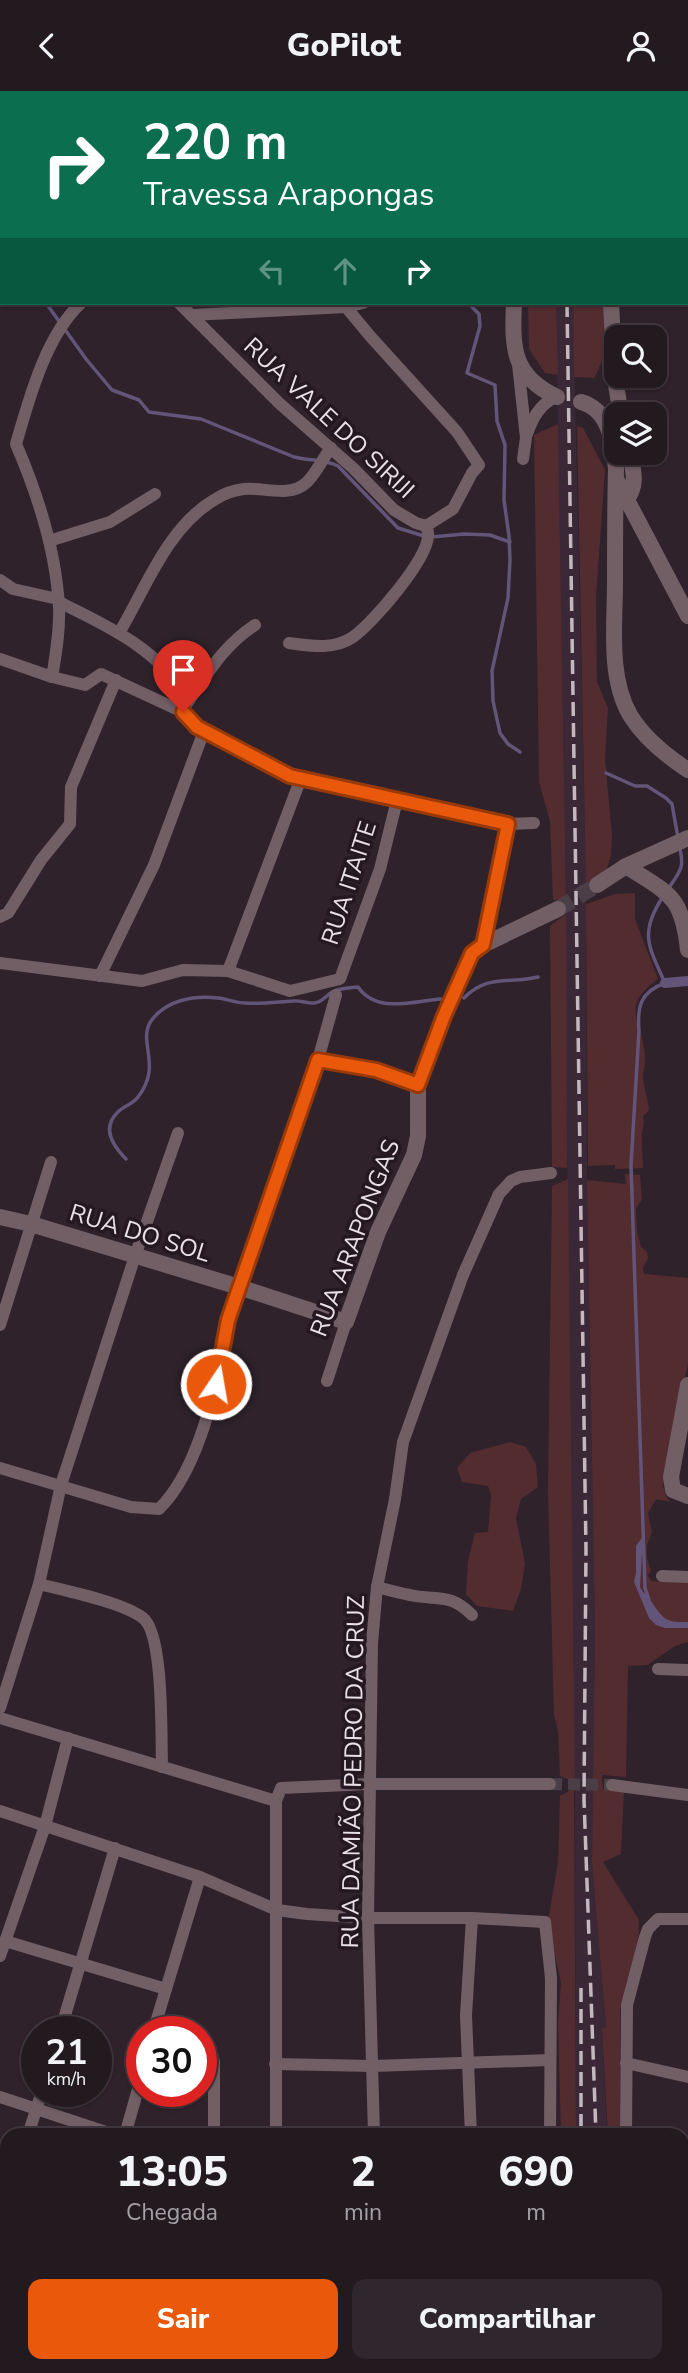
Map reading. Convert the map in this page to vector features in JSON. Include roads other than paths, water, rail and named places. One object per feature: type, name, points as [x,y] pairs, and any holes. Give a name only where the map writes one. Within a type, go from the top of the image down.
[{"type":"street","points":[[51,677],[57,646],[58,600],[49,541],[29,474],[16,444],[32,390],[58,334],[80,305]]},
{"type":"street","name":"RUA VALE DO SIRIJI","points":[[181,305],[328,451],[394,510],[426,526],[446,515],[459,501],[468,479],[479,465],[457,432],[346,307]]},
{"type":"street","points":[[191,315],[354,305]]},
{"type":"street","points":[[514,305],[513,339],[526,438],[523,459]]},
{"type":"street","points":[[611,305],[619,402]]},
{"type":"street","points":[[518,364],[537,384],[556,397],[537,412],[526,438]]},
{"type":"street","points":[[581,401],[596,409],[607,425],[614,447],[615,651],[620,687],[629,714],[647,738],[688,770]]},
{"type":"street","points":[[119,633],[180,528],[201,508],[233,491],[295,489],[309,480],[328,451]]},
{"type":"street","points":[[627,499],[635,485],[632,465]]},
{"type":"street","points":[[615,478],[688,616]]},
{"type":"street","points":[[49,541],[110,522],[155,494]]},
{"type":"street","points":[[289,643],[323,647],[352,638],[402,586],[428,537],[426,526]]},
{"type":"street","points":[[615,541],[645,536]]},
{"type":"street","points":[[0,580],[13,589],[58,600],[109,626],[142,649],[182,690],[187,699],[185,709]]},
{"type":"street","points":[[185,709],[219,655],[237,637],[255,625]]},
{"type":"street","points":[[0,659],[51,677],[85,685],[101,674],[116,680],[185,709],[197,727],[290,776],[508,824],[534,823]]},
{"type":"street","points":[[0,917],[8,913],[41,860],[71,824],[71,787],[116,680]]},
{"type":"street","points":[[100,976],[154,865],[204,731]]},
{"type":"street","points":[[0,963],[142,981],[183,971],[228,971],[301,778]]},
{"type":"street","name":"RUA ITAITE","points":[[228,971],[290,991],[340,979],[380,869],[397,800]]},
{"type":"street","name":"RUA ARAPONGAS","points":[[327,1381],[378,1232],[414,1156],[418,1136],[418,1085],[444,1016],[478,949],[508,824]]},
{"type":"street","points":[[597,885],[625,866],[680,841]]},
{"type":"street","points":[[625,866],[666,893],[682,919],[688,950]]},
{"type":"street","points":[[478,949],[558,909]]},
{"type":"street","points":[[0,1468],[131,1507],[159,1509],[172,1496],[181,1482],[207,1418],[223,1354],[228,1320],[318,1060],[336,995]]},
{"type":"street","points":[[318,1060],[376,1070],[418,1085]]},
{"type":"street","points":[[0,1708],[39,1584],[61,1485],[178,1133]]},
{"type":"street","points":[[0,1325],[51,1162]]},
{"type":"street","name":"RUA DAMIÃO PEDRO DA CRUZ","points":[[374,2128],[368,1918],[372,1643],[377,1587],[395,1499],[403,1442],[463,1275],[487,1218],[505,1186],[520,1177],[551,1173]]},
{"type":"street","name":"RUA DO SOL","points":[[0,1217],[239,1287],[346,1322]]},
{"type":"street","points":[[681,1493],[671,1477],[688,1385]]},
{"type":"street","points":[[662,1576],[688,1577]]},
{"type":"street","points":[[39,1584],[134,1611],[148,1622],[153,1633],[159,1669],[162,1766]]},
{"type":"street","points":[[377,1587],[412,1596],[442,1597],[454,1601],[472,1615]]},
{"type":"street","points":[[658,1669],[688,1670]]},
{"type":"street","points":[[0,1718],[276,1801]]},
{"type":"street","points":[[0,1956],[44,1826],[68,1738]]},
{"type":"street","points":[[276,2128],[276,1801],[281,1788],[370,1784],[550,1784]]},
{"type":"street","points":[[611,1785],[688,1795]]},
{"type":"street","points":[[0,1811],[200,1877],[277,1910],[307,1915],[368,1918],[472,1917],[545,1922],[551,1978],[550,2128]]},
{"type":"street","points":[[65,2016],[115,1848]]},
{"type":"street","points":[[158,2016],[200,1877]]},
{"type":"street","points":[[471,2128],[467,1993],[472,1917]]},
{"type":"street","points":[[626,2128],[627,2005],[648,1929],[658,1919],[688,1919]]},
{"type":"street","points":[[5,1941],[166,1989]]},
{"type":"street","points":[[275,2064],[373,2066],[550,2060]]},
{"type":"street","points":[[626,2063],[688,2077]]},
{"type":"street","points":[[0,2097],[94,2128]]},
{"type":"street","points":[[127,2128],[133,2107]]},
{"type":"street","points":[[214,2107],[214,2128]]},
{"type":"street","points":[[30,2128],[36,2109]]},
{"type":"waterway","points":[[47,305],[112,390],[139,400],[149,412],[201,419],[294,457],[338,466],[398,528],[424,536]]},
{"type":"waterway","points":[[470,305],[479,314],[480,326],[467,373],[495,385],[497,421],[505,445],[504,500],[510,560],[508,598],[492,671],[493,701],[500,733],[508,744],[520,752]]},
{"type":"waterway","points":[[432,537],[490,535],[510,542]]},
{"type":"waterway","points":[[606,773],[635,786],[647,786],[666,798],[672,804],[678,838]]},
{"type":"waterway","points":[[668,889],[681,869],[679,845]]},
{"type":"waterway","points":[[649,1600],[645,1588],[631,1165],[640,1008],[645,996],[665,983],[649,941],[651,921],[662,898]]},
{"type":"waterway","points":[[464,998],[473,990],[490,983],[538,977]]},
{"type":"waterway","points":[[665,983],[688,981]]},
{"type":"waterway","points":[[126,1159],[111,1137],[110,1125],[117,1113],[136,1100],[145,1085],[149,1075],[147,1029],[164,1008],[190,998],[209,997],[242,1003],[317,1003],[335,991],[358,987],[375,1001],[385,1003],[441,999]]},
{"type":"tunnel","points":[[558,909],[597,885]]},
{"type":"tunnel","points":[[550,1784],[612,1785]]},
{"type":"railway","points":[[567,305],[586,1550],[584,1799],[596,2128]]},
{"type":"railway","points":[[581,1988],[581,2128]]}]
